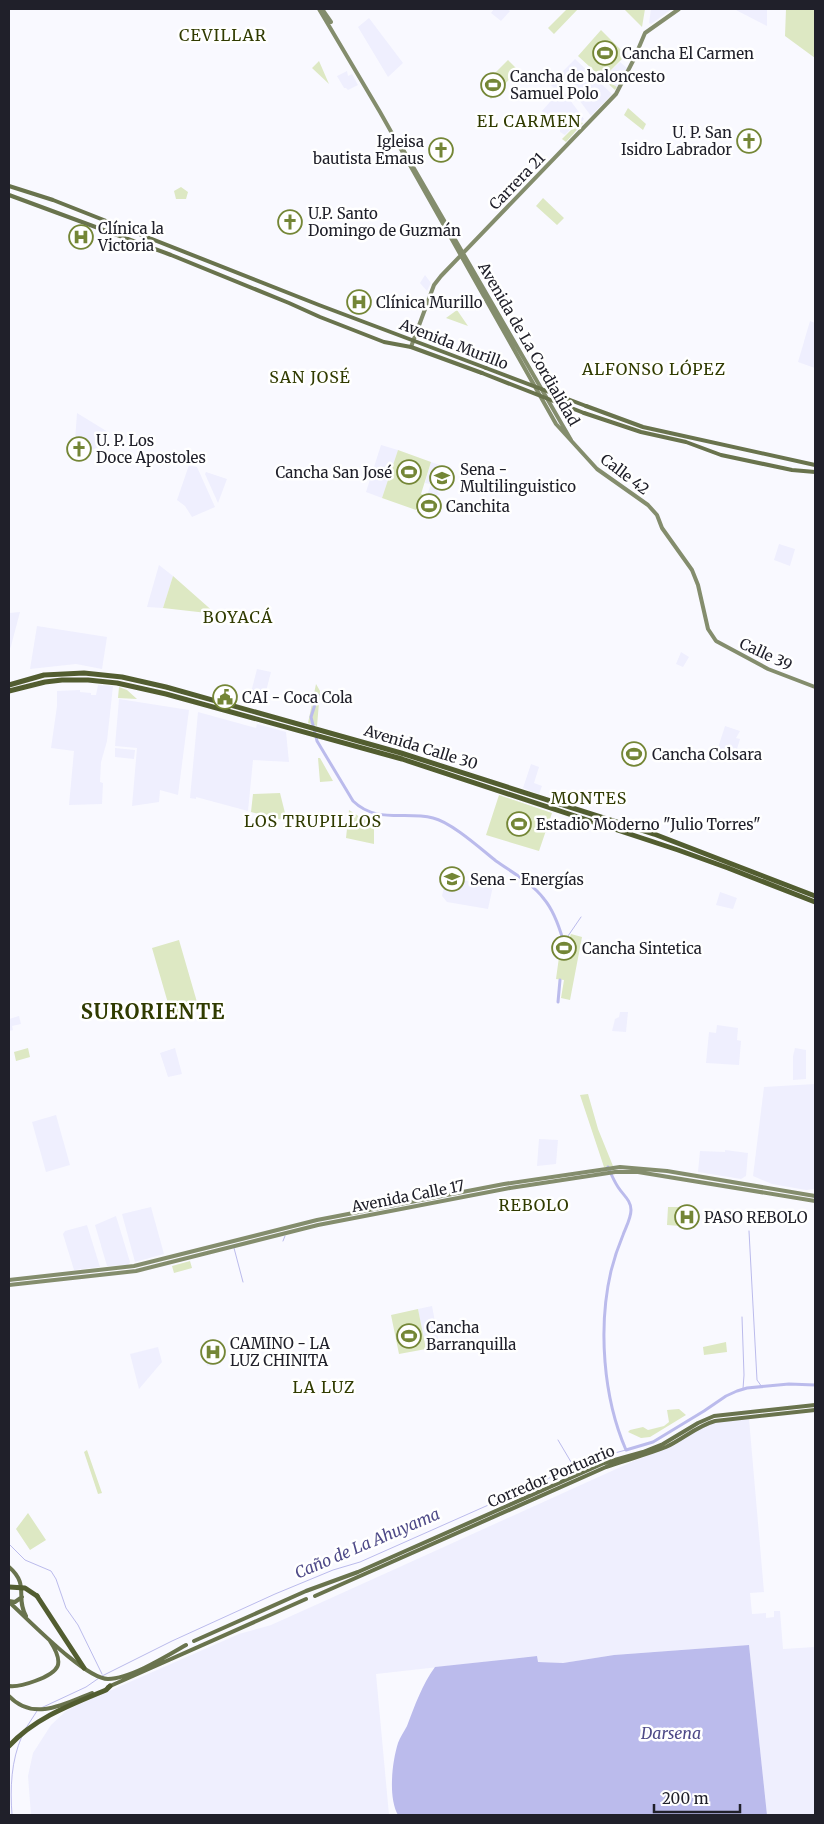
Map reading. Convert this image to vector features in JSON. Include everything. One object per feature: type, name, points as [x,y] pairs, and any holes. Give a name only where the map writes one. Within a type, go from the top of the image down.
[{"type":"highway","name":"Avenida Calle 30","points":[[9,685],[56,674],[84,673],[115,676],[166,687],[417,758],[654,834],[815,896]]},
{"type":"highway","name":"Avenida Calle 30","points":[[9,691],[62,680],[107,681],[166,694],[402,760],[678,850],[815,902]]},
{"type":"highway","points":[[9,1587],[25,1588],[37,1596],[86,1670]]},
{"type":"highway","points":[[9,1746],[27,1729],[50,1714],[106,1690],[110,1686]]},
{"type":"main road","name":"Avenida de La Cordialidad","points":[[321,9],[571,440]]},
{"type":"main road","name":"Carrera 21","points":[[411,347],[434,284],[616,94],[645,34],[678,9]]},
{"type":"main road","name":"Avenida Murillo","points":[[9,186],[53,200],[319,305],[643,427],[815,466]]},
{"type":"main road","name":"Avenida Murillo","points":[[9,195],[247,285],[320,318],[384,342],[411,347],[641,432],[686,442],[722,456],[792,470],[815,472]]},
{"type":"main road","name":"Calle 42","points":[[571,440],[605,476],[648,505],[656,515],[662,528],[688,563],[698,585],[706,623],[711,634]]},
{"type":"main road","name":"Calle 39","points":[[711,634],[719,644],[768,670],[815,687]]},
{"type":"main road","name":"Avenida Calle 17","points":[[9,1280],[134,1266],[284,1232],[317,1220],[504,1184],[630,1167],[667,1171],[815,1196]]},
{"type":"main road","name":"Avenida Calle 17","points":[[615,1170],[638,1172],[815,1201]]},
{"type":"main road","name":"Avenida Calle 17","points":[[9,1284],[136,1271],[233,1244]]},
{"type":"main road","name":"Corredor Portuario","points":[[642,1454],[714,1416],[815,1405]]},
{"type":"main road","name":"Corredor Portuario","points":[[358,1574],[606,1467],[674,1443],[700,1426],[715,1421],[815,1410]]},
{"type":"main road","points":[[9,1567],[22,1584],[22,1605],[28,1619]]},
{"type":"main road","points":[[315,1596],[358,1574]]},
{"type":"main road","points":[[194,1641],[306,1591],[358,1574]]},
{"type":"main road","points":[[9,1602],[16,1602],[22,1597]]},
{"type":"main road","points":[[9,1696],[15,1702],[32,1709],[57,1708],[306,1599]]},
{"type":"main road","points":[[9,1602],[86,1670],[106,1679],[128,1674],[186,1646]]},
{"type":"main road","points":[[9,1686],[20,1686],[44,1678],[57,1668],[60,1661],[59,1656],[47,1636]]},
{"type":"shaded area","points":[[494,9],[507,9],[510,11],[501,21],[491,13]]},
{"type":"shaded area","points":[[651,9],[672,9],[651,24],[649,23]]},
{"type":"shaded area","points":[[734,9],[767,9],[767,26]]},
{"type":"shaded area","points":[[369,18],[403,63],[388,77],[358,27]]},
{"type":"shaded area","points":[[575,59],[612,94],[591,116],[560,74]]},
{"type":"shaded area","points":[[620,62],[627,68],[617,87],[606,80],[608,73]]},
{"type":"shaded area","points":[[347,71],[348,76],[352,74],[358,85],[348,90],[344,88],[337,76]]},
{"type":"shaded area","points":[[556,81],[584,119],[581,122],[579,120],[565,135],[560,132],[560,128],[557,130],[555,128],[557,124],[551,130],[549,127],[554,122],[549,120],[542,111],[556,95],[557,88],[551,85]]},
{"type":"shaded area","name":"Clínica la Victoria","points":[[85,229],[92,231],[87,245],[72,239],[75,232],[83,235]]},
{"type":"shaded area","points":[[425,275],[431,283],[427,291],[420,283]]},
{"type":"shaded area","points":[[810,321],[815,323],[815,368],[798,362]]},
{"type":"shaded area","points":[[77,413],[108,432],[98,447],[88,452],[75,441]]},
{"type":"shaded area","points":[[381,445],[398,450],[382,498],[366,492]]},
{"type":"shaded area","name":"Sena - Multilinguistico","points":[[431,462],[448,468],[441,490],[439,489],[438,492],[440,495],[437,495],[436,500],[427,496],[430,486],[435,488],[440,473],[434,471],[430,484],[425,483]]},
{"type":"shaded area","points":[[189,465],[197,467],[215,507],[192,517],[185,506],[177,500]]},
{"type":"shaded area","points":[[206,472],[227,479],[218,503],[205,474]]},
{"type":"shaded area","points":[[779,544],[795,549],[790,566],[774,560]]},
{"type":"shaded area","points":[[159,565],[173,576],[163,608],[147,607]]},
{"type":"shaded area","points":[[20,612],[11,646],[9,651],[9,613]]},
{"type":"shaded area","points":[[37,626],[107,637],[102,669],[76,664],[30,669]]},
{"type":"shaded area","points":[[681,652],[689,657],[683,667],[676,664]]},
{"type":"shaded area","points":[[257,669],[271,672],[263,703],[249,700]]},
{"type":"shaded area","points":[[98,685],[113,686],[107,741],[101,762],[102,804],[69,805],[74,751],[51,748],[57,706],[57,691],[80,690],[80,692],[96,695]]},
{"type":"shaded area","points":[[119,699],[189,710],[178,795],[160,790],[159,802],[132,806],[137,748],[115,746]]},
{"type":"shaded area","points":[[198,712],[256,728],[257,724],[286,732],[289,762],[253,760],[248,811],[196,797],[196,799],[190,798]]},
{"type":"shaded area","points":[[725,726],[740,731],[736,738],[740,739],[737,749],[731,747],[729,754],[717,751]]},
{"type":"shaded area","points":[[115,748],[135,750],[134,759],[115,757]]},
{"type":"shaded area","points":[[531,764],[539,767],[534,783],[542,786],[539,794],[523,788]]},
{"type":"shaded area","points":[[448,869],[453,869],[452,873],[459,873],[458,879],[493,886],[488,909],[447,902],[442,896]]},
{"type":"shaded area","points":[[720,892],[737,898],[733,909],[716,905]]},
{"type":"shaded area","points":[[620,1012],[628,1012],[626,1032],[612,1031],[615,1019],[619,1017]]},
{"type":"shaded area","points":[[19,1016],[21,1024],[12,1026],[13,1030],[9,1031],[9,1019]]},
{"type":"shaded area","points":[[717,1025],[738,1028],[737,1040],[741,1041],[739,1065],[706,1063],[709,1032],[716,1033]]},
{"type":"shaded area","points":[[175,1048],[182,1074],[168,1077],[160,1053]]},
{"type":"shaded area","points":[[795,1048],[806,1050],[806,1079],[793,1080]]},
{"type":"shaded area","points":[[815,1084],[815,1189],[806,1190],[772,1184],[753,1176],[764,1087]]},
{"type":"shaded area","points":[[56,1115],[70,1165],[46,1172],[32,1122]]},
{"type":"shaded area","points":[[539,1139],[558,1140],[556,1164],[537,1166]]},
{"type":"shaded area","points":[[725,1150],[748,1153],[746,1176],[741,1179],[698,1172],[700,1151],[725,1152]]},
{"type":"shaded area","points":[[151,1207],[164,1254],[135,1262],[122,1214]]},
{"type":"shaded area","name":"PASO REBOLO","points":[[685,1207],[696,1210],[692,1225],[680,1225],[681,1210]]},
{"type":"shaded area","points":[[116,1216],[130,1262],[128,1265],[107,1266],[95,1225]]},
{"type":"shaded area","points":[[87,1225],[100,1267],[74,1270],[63,1234],[65,1231]]},
{"type":"shaded area","points":[[432,1306],[439,1343],[425,1346],[418,1309]]},
{"type":"shaded area","name":"CAMINO - LA LUZ CHINITA","points":[[217,1341],[222,1355],[217,1356],[219,1364],[207,1366],[203,1344]]},
{"type":"shaded area","points":[[158,1347],[162,1362],[139,1389],[130,1354]]},
{"type":"shaded area","points":[[749,1419],[764,1592],[750,1593],[752,1614],[766,1613],[766,1618],[774,1617],[774,1611],[780,1611],[783,1649],[815,1647],[815,1815],[767,1815],[749,1645],[614,1655],[563,1663],[537,1662],[536,1656],[376,1674],[389,1815],[31,1815],[28,1776],[33,1753],[51,1725],[66,1711],[75,1706],[239,1634],[271,1625],[636,1460],[668,1448],[702,1427],[715,1422]]},
{"type":"green space","points":[[567,9],[578,9],[554,34],[548,28]]},
{"type":"green space","points":[[624,9],[645,9],[642,27]]},
{"type":"green space","points":[[786,9],[815,9],[815,58],[785,36]]},
{"type":"green space","name":"Cancha El Carmen","points":[[601,30],[626,55],[608,73],[606,80],[617,87],[615,90],[578,56]]},
{"type":"green space","points":[[508,60],[518,70],[491,99],[481,87]]},
{"type":"green space","points":[[319,61],[329,84],[312,68]]},
{"type":"green space","points":[[628,108],[646,124],[643,130],[624,115]]},
{"type":"green space","points":[[579,122],[583,123],[566,142],[562,139]]},
{"type":"green space","points":[[181,187],[188,192],[186,199],[176,199],[174,191]]},
{"type":"green space","points":[[543,198],[564,218],[557,225],[536,206]]},
{"type":"green space","points":[[457,310],[468,326],[446,318]]},
{"type":"green space","name":"Cancha San José","points":[[398,450],[431,462],[421,494],[440,501],[434,517],[422,512],[425,501],[419,500],[416,510],[382,498]]},
{"type":"green space","points":[[173,576],[216,614],[163,608]]},
{"type":"green space","points":[[316,684],[320,691],[317,726],[308,723]]},
{"type":"green space","points":[[119,687],[127,690],[137,699],[118,698]]},
{"type":"green space","name":"Cancha Colsara","points":[[627,744],[645,749],[641,765],[624,759]]},
{"type":"green space","points":[[318,758],[320,758],[333,781],[320,782]]},
{"type":"green space","points":[[280,793],[287,821],[251,812],[253,794]]},
{"type":"green space","name":"Estadio Moderno \"Julio Torres\"","points":[[499,795],[552,813],[539,851],[486,835]]},
{"type":"green space","points":[[349,810],[363,819],[374,823],[374,844],[346,838]]},
{"type":"green space","points":[[571,934],[582,937],[570,1000],[561,998],[564,980],[556,979],[559,940],[568,941]]},
{"type":"green space","points":[[179,940],[199,1009],[172,1017],[152,948]]},
{"type":"green space","points":[[28,1048],[30,1057],[16,1061],[14,1052]]},
{"type":"green space","points":[[588,1094],[598,1129],[613,1166],[604,1167],[580,1095]]},
{"type":"green space","points":[[668,1207],[681,1207],[680,1226],[667,1225]]},
{"type":"green space","points":[[190,1261],[192,1268],[174,1273],[172,1266]]},
{"type":"green space","name":"Cancha Barranquilla","points":[[418,1309],[426,1349],[399,1354],[391,1315]]},
{"type":"green space","points":[[726,1342],[727,1352],[704,1355],[703,1347]]},
{"type":"green space","points":[[679,1409],[686,1415],[650,1437],[641,1438],[628,1432],[643,1427],[648,1430],[664,1426],[669,1422],[667,1410]]},
{"type":"green space","points":[[87,1450],[102,1493],[98,1494],[84,1452]]},
{"type":"green space","points":[[28,1513],[46,1540],[30,1550],[16,1529]]},
{"type":"water","name":"Darsena","points":[[749,1645],[767,1815],[398,1815],[392,1790],[396,1751],[416,1703],[435,1667],[537,1656],[538,1662],[563,1663],[614,1655]]},
{"type":"waterway","points":[[318,695],[311,717],[317,741],[353,801],[362,808],[381,815],[433,818],[457,830],[539,893],[548,904],[558,924],[563,940]]},
{"type":"waterway","points":[[563,940],[581,917]]},
{"type":"waterway","points":[[558,1002],[560,980]]},
{"type":"waterway","points":[[608,1167],[631,1206],[629,1219],[611,1271],[607,1293],[604,1338],[605,1362],[612,1408],[626,1450],[653,1442],[737,1391],[747,1388],[789,1384],[815,1385]]},
{"type":"waterway","points":[[749,1231],[757,1380],[762,1387]]},
{"type":"waterway","points":[[283,1241],[285,1236]]},
{"type":"waterway","points":[[234,1248],[243,1282]]},
{"type":"waterway","points":[[742,1317],[743,1389]]},
{"type":"waterway","points":[[558,1440],[574,1467]]},
{"type":"waterway","name":"Caño de La Ahuyama","points":[[102,1676],[172,1641],[275,1594],[333,1570],[360,1562],[592,1459],[626,1450]]},
{"type":"waterway","points":[[9,1544],[25,1560],[51,1571],[56,1579],[66,1608],[78,1625],[102,1674]]},
{"type":"waterway","name":"Caño de La Ahuyama","points":[[41,1708],[86,1687],[99,1678]]},
{"type":"waterway","name":"Caño de La Ahuyama","points":[[26,1728],[37,1711]]},
{"type":"waterway","name":"Caño de La Ahuyama","points":[[12,1815],[12,1775],[18,1745],[22,1736]]},
{"type":"place","name":"Cancha El Carmen","points":[[605,53]]},
{"type":"place","name":"Cancha de baloncesto Samuel Polo","points":[[493,85]]},
{"type":"place","name":"U. P. San Isidro Labrador","points":[[749,141]]},
{"type":"place","name":"Igleisa bautista Emaus","points":[[441,150]]},
{"type":"place","name":"U.P. Santo Domingo de Guzmán","points":[[290,222]]},
{"type":"place","name":"Clínica la Victoria","points":[[81,237]]},
{"type":"place","name":"Clínica Murillo","points":[[359,302]]},
{"type":"place","name":"U. P. Los Doce Apostoles","points":[[79,449]]},
{"type":"place","name":"Cancha San José","points":[[409,472]]},
{"type":"place","name":"Sena - Multilinguistico","points":[[442,478]]},
{"type":"place","name":"Canchita","points":[[429,506]]},
{"type":"place","name":"CAI - Coca Cola","points":[[225,697]]},
{"type":"place","name":"Cancha Colsara","points":[[634,754]]},
{"type":"place","name":"Estadio Moderno \"Julio Torres\"","points":[[519,824]]},
{"type":"place","name":"Sena - Energías","points":[[452,879]]},
{"type":"place","name":"Cancha Sintetica","points":[[564,948]]},
{"type":"place","name":"PASO REBOLO","points":[[687,1217]]},
{"type":"place","name":"Cancha Barranquilla","points":[[409,1336]]},
{"type":"place","name":"CAMINO - LA LUZ CHINITA","points":[[213,1352]]},
{"type":"district","name":"CEVILLAR","points":[[223,35]]},
{"type":"district","name":"EL CARMEN","points":[[529,121]]},
{"type":"district","name":"ALFONSO LÓPEZ","points":[[654,369]]},
{"type":"district","name":"SAN JOSÉ","points":[[310,377]]},
{"type":"district","name":"BOYACÁ","points":[[238,617]]},
{"type":"district","name":"MONTES","points":[[589,798]]},
{"type":"district","name":"LOS TRUPILLOS","points":[[313,821]]},
{"type":"district","name":"SURORIENTE","points":[[153,1011]]},
{"type":"district","name":"REBOLO","points":[[534,1205]]},
{"type":"district","name":"LA LUZ","points":[[324,1387]]}]
